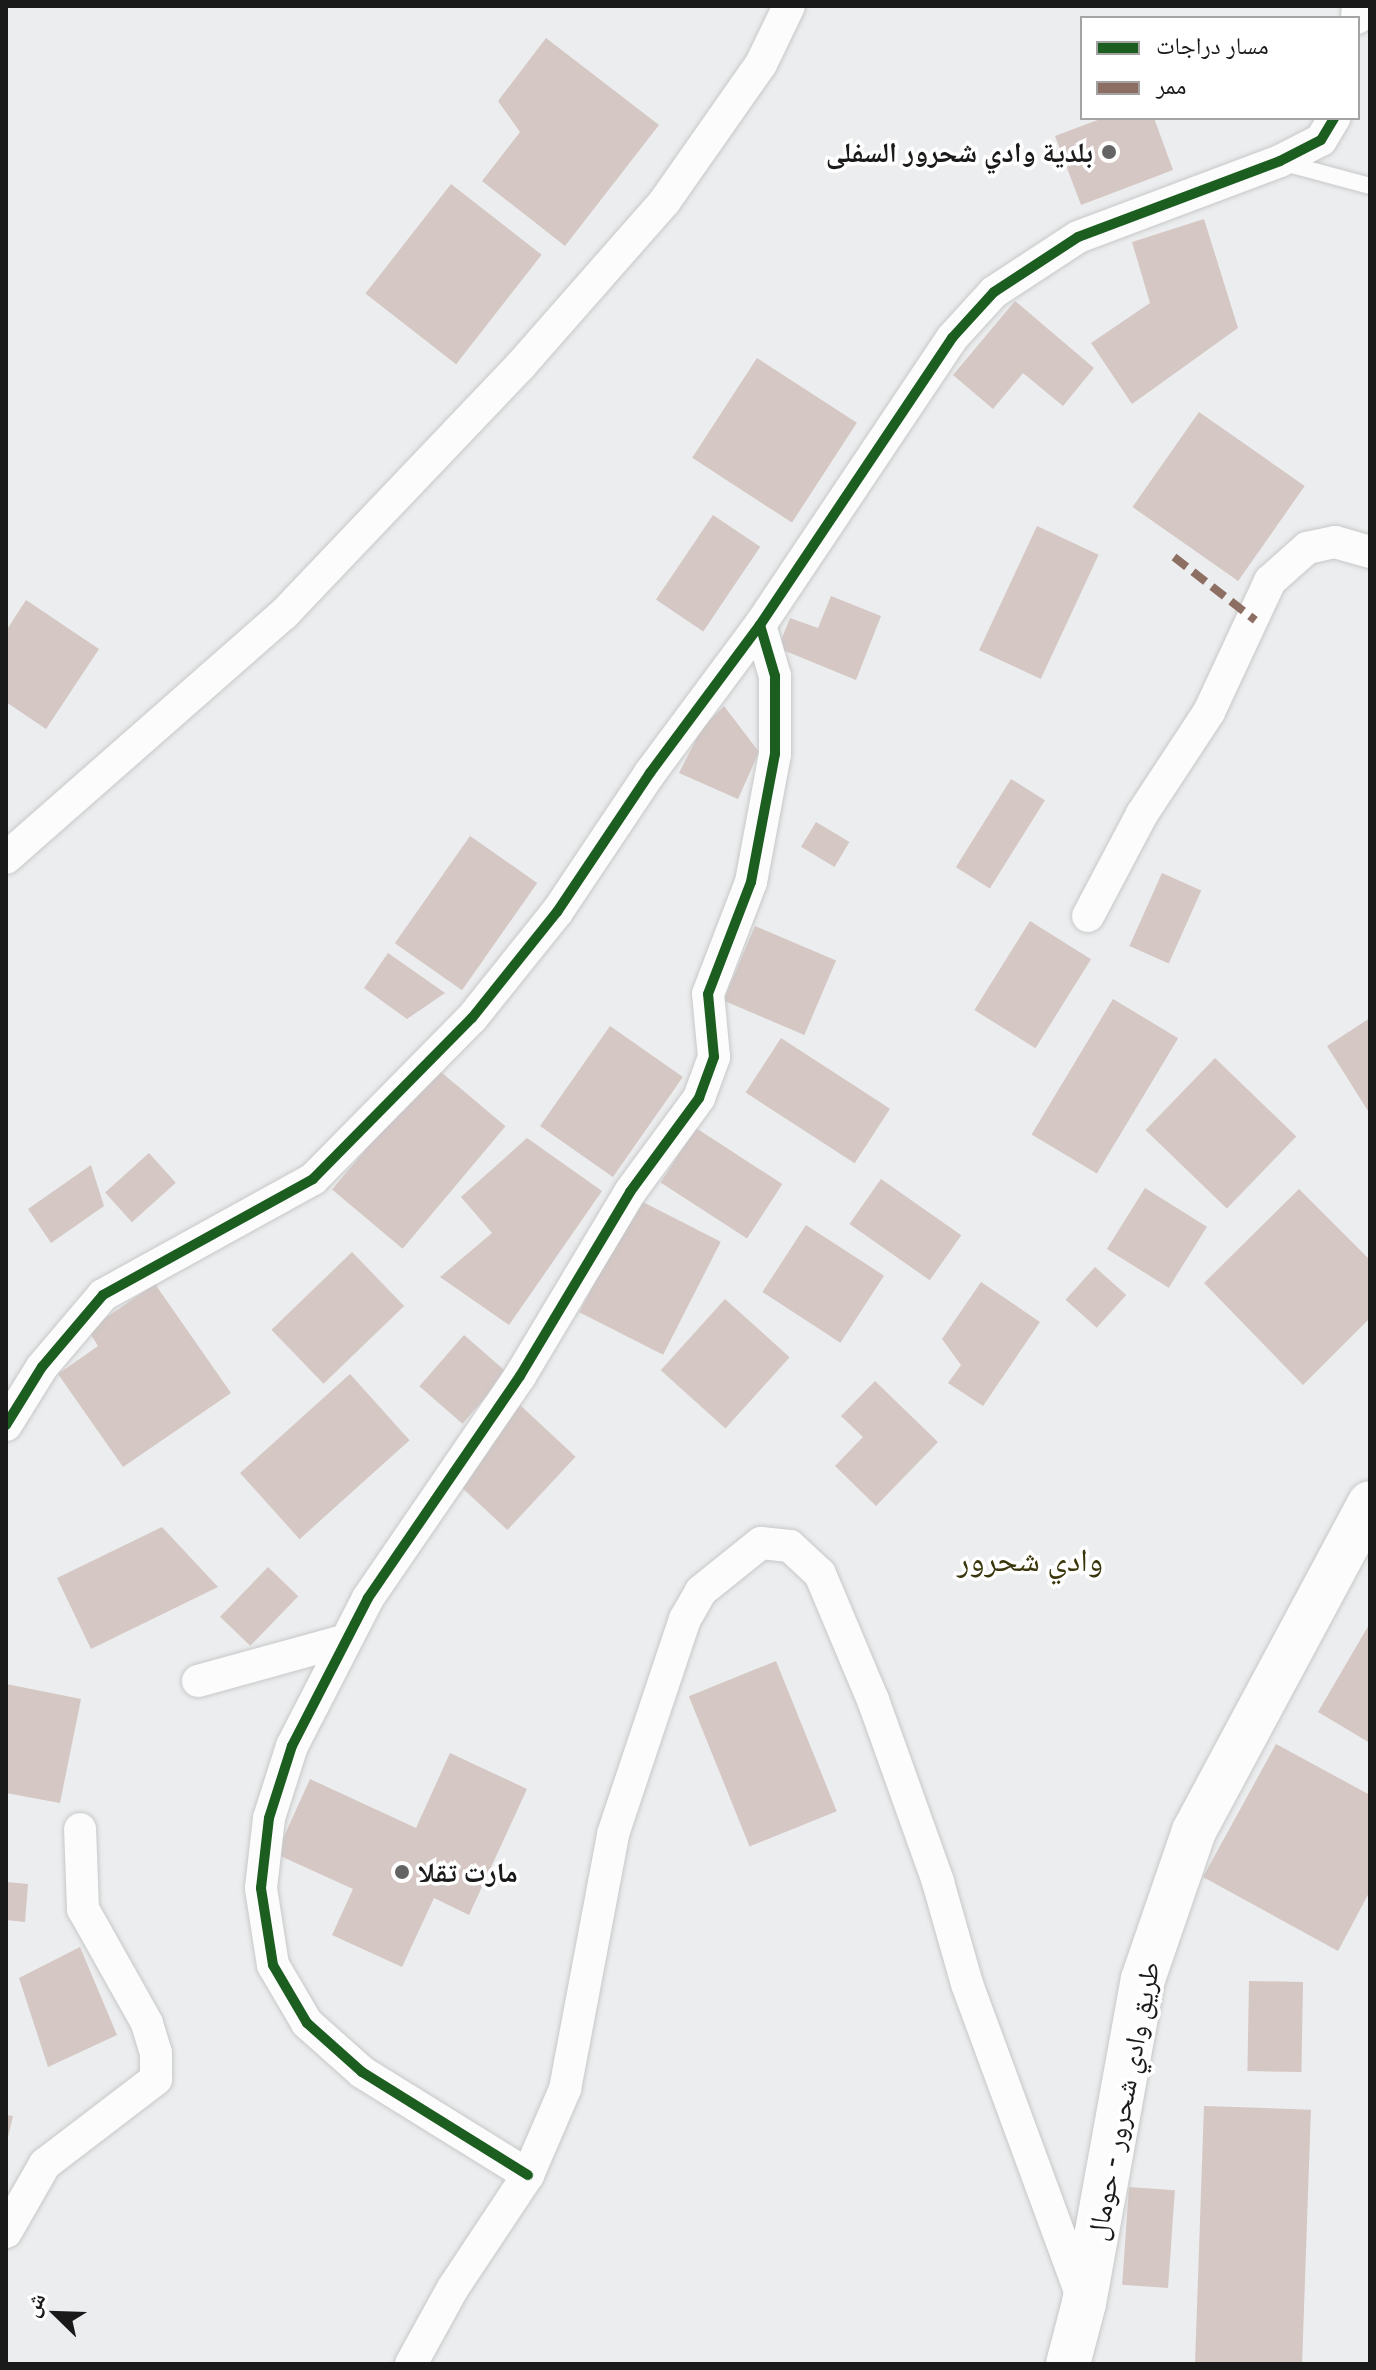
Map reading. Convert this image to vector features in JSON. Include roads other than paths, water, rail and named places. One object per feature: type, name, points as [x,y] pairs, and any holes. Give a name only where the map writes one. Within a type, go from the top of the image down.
[{"type":"main road","name":"طريق وادي شحرور - حومال","points":[[1080,2342],[1143,1979],[1194,1831],[1370,1503]]},
{"type":"street","points":[[6,858],[284,614],[521,365],[665,201],[761,64],[789,6]]},
{"type":"street","points":[[6,1425],[42,1367],[103,1295],[313,1179],[379,1117],[472,1018],[557,912],[650,773],[760,625],[952,338],[994,292],[1078,237],[1280,161],[1321,140],[1333,120]]},
{"type":"street","points":[[1088,916],[1142,814],[1209,712],[1270,581],[1307,548],[1335,542],[1370,552]]},
{"type":"street","points":[[528,2175],[362,2072],[307,2023],[273,1965],[261,1888],[269,1818],[292,1746],[343,1641],[427,1506],[520,1376],[630,1192],[699,1098],[714,1057],[708,994],[751,882],[775,754],[775,676],[760,625]]},
{"type":"street","points":[[411,2364],[453,2288],[528,2175],[565,2089],[613,1834],[685,1619],[701,1591],[739,1557],[761,1543],[790,1546],[820,1574],[873,1700],[938,1882],[1080,2342]]},
{"type":"street","points":[[198,1681],[343,1641]]},
{"type":"street","points":[[6,2232],[45,2164],[156,2079],[156,2053],[147,2023],[83,1909],[80,1829]]},
{"type":"lane","points":[[1280,161],[1370,186]]},
{"type":"place","name":"بلدية وادي شحرور السفلى","points":[[1109,152]]},
{"type":"place","name":"مارت تقلا","points":[[402,1872]]},
{"type":"district","name":"وادي شحرور","points":[[1030,1559]]}]
